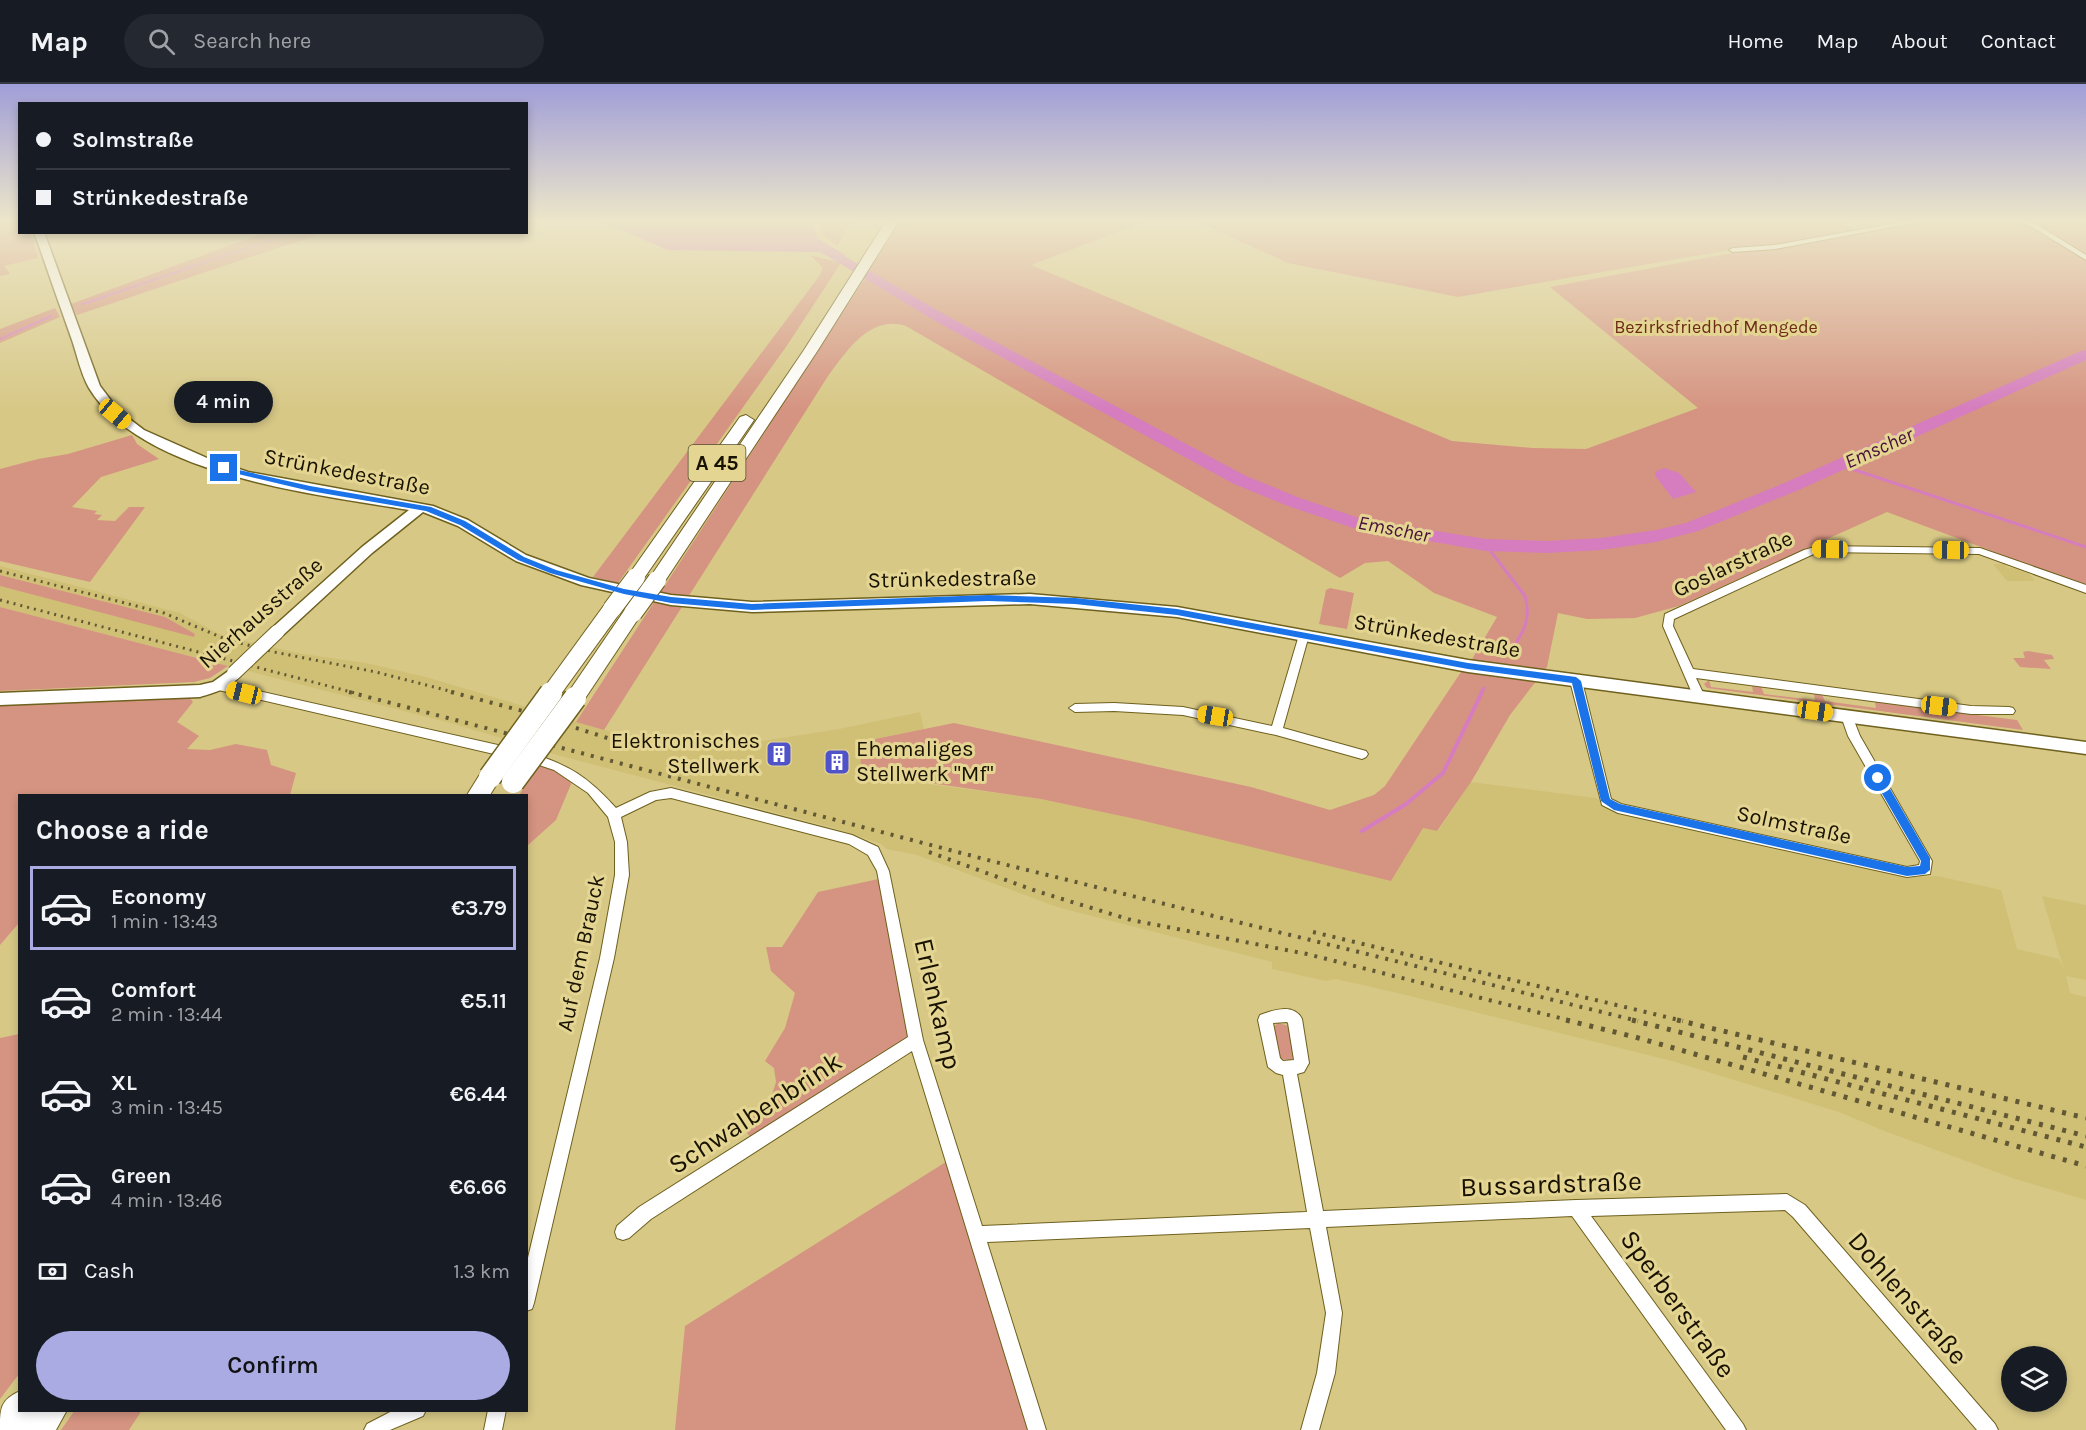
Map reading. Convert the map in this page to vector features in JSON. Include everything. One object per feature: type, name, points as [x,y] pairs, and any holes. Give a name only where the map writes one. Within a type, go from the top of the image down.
[{"type":"highway","name":"A 45","points":[[484,786],[802,349],[841,284]]},
{"type":"highway","name":"A 45","points":[[508,789],[657,580],[802,349]]},
{"type":"highway","points":[[1,1430],[18,1409]]},
{"type":"highway","points":[[37,1430],[50,1412]]},
{"type":"main road","name":"Strünkedestraße","points":[[57,284],[94,386],[109,407],[132,428],[182,453],[245,475],[310,489],[422,507],[463,523],[521,558],[553,572],[614,589],[671,600],[752,607],[988,598],[1075,601],[1177,612],[1468,666],[2086,748]]},
{"type":"main road","name":"Nierhausstraße","points":[[0,699],[200,691],[218,686],[367,550],[422,507]]},
{"type":"street","name":"Goslarstraße","points":[[1699,697],[1668,626],[1669,617],[1812,550],[1980,551],[2086,589]]},
{"type":"street","points":[[1276,730],[1304,635]]},
{"type":"street","points":[[1689,673],[1962,708],[2009,711]]},
{"type":"street","name":"Solmstraße","points":[[1576,681],[1606,801],[1617,808],[1897,869],[1912,872],[1925,870],[1926,861],[1854,736],[1846,716]]},
{"type":"street","name":"Auf dem Brauck","points":[[218,686],[543,761],[558,767],[592,790],[614,815],[621,842],[622,875],[616,915],[528,1294]]},
{"type":"street","points":[[1075,708],[1148,708],[1183,711],[1276,730],[1362,754]]},
{"type":"street","name":"Erlenkamp","points":[[614,815],[654,795],[671,793],[852,840],[873,851],[883,871],[916,1041],[1037,1430]]},
{"type":"street","name":"Schwalbenbrink","points":[[623,1232],[645,1213],[916,1041]]},
{"type":"street","points":[[1289,1068],[1334,1313],[1330,1354],[1321,1404],[1310,1430]]},
{"type":"street","name":"Bussardstraße","points":[[976,1234],[1576,1208],[1787,1202]]},
{"type":"street","name":"Dohlenstraße","points":[[1787,1202],[1799,1211],[1989,1430]]},
{"type":"street","name":"Sperberstraße","points":[[1576,1208],[1737,1430]]},
{"type":"street","points":[[373,1430],[388,1421],[412,1412]]},
{"type":"street","points":[[493,1430],[498,1412]]},
{"type":"shaded area","points":[[1664,468],[1679,473],[1696,492],[1673,499],[1656,477],[1655,472]]},
{"type":"shaded area","points":[[1993,564],[2005,564],[2008,568],[2028,572],[2035,581],[2007,581]]},
{"type":"shaded area","points":[[0,566],[180,613],[219,634],[245,641],[303,654],[366,663],[426,677],[604,730],[679,742],[755,742],[839,729],[920,712],[924,729],[860,742],[928,784],[1041,799],[1140,820],[1423,828],[1438,831],[1471,782],[1596,798],[1612,810],[1915,877],[1937,876],[2001,890],[2017,949],[2059,959],[2064,970],[2042,896],[2086,905],[2086,980],[2066,976],[2070,993],[2086,997],[2086,1200],[2015,1179],[1839,1112],[1672,1061],[1406,995],[1336,979],[1326,981],[1272,969],[1272,962],[1057,907],[917,855],[886,849],[881,844],[834,828],[557,755],[454,724],[0,607],[0,586],[194,636],[165,617],[0,575]]},
{"type":"green space","points":[[126,284],[171,284],[77,315],[71,304]]},
{"type":"green space","points":[[813,284],[827,284],[788,344],[618,583],[593,577]]},
{"type":"green space","name":"Bezirksfriedhof Mengede","points":[[861,284],[883,284],[891,288],[885,284],[1076,284],[1452,441],[1533,448],[1586,449],[1698,408],[1550,287],[1567,284],[2086,284],[2086,586],[1887,512],[1679,606],[1635,618],[1587,619],[1558,613],[1547,667],[1510,715],[1471,782],[1437,831],[1423,828],[1391,881],[1140,820],[1041,799],[861,773],[860,742],[954,723],[1251,787],[1330,810],[1374,795],[1385,786],[1461,672],[1468,666],[1497,617],[1434,593],[1388,561],[1365,563],[1340,578],[906,326],[881,325],[870,330],[851,346],[828,376],[604,730],[576,722]]},
{"type":"green space","points":[[1392,284],[1534,284],[1458,297]]},
{"type":"green space","points":[[55,308],[60,317],[0,343],[0,329]]},
{"type":"green space","points":[[132,435],[137,444],[159,459],[101,477],[72,507],[97,511],[94,514],[102,515],[97,520],[115,521],[129,507],[145,507],[90,582],[0,561],[0,469],[68,454]]},
{"type":"green space","points":[[0,575],[165,617],[195,634],[194,637],[0,586]]},
{"type":"green space","points":[[1330,588],[1354,593],[1347,629],[1319,624],[1326,590]]},
{"type":"green space","points":[[0,607],[228,666],[210,678],[194,682],[0,691]]},
{"type":"green space","points":[[2023,652],[2052,655],[2054,659],[2044,660],[2051,669],[2020,667],[2013,658],[2025,658]]},
{"type":"green space","points":[[1709,680],[1711,687],[1753,692],[1752,686],[1761,687],[1764,694],[1815,700],[1814,694],[1822,695],[1825,701],[1876,708],[1875,702],[2017,720],[2023,730],[1707,688],[1704,684]]},
{"type":"green space","points":[[189,697],[193,702],[177,722],[199,736],[187,749],[210,750],[236,744],[267,750],[271,765],[296,773],[290,794],[18,794],[18,924],[0,945],[0,705]]},
{"type":"green space","points":[[543,761],[574,777],[556,820],[528,845],[528,794],[520,794]]},
{"type":"green space","points":[[883,878],[915,1040],[754,1143],[741,1124],[768,1107],[776,1082],[774,1068],[765,1061],[785,1028],[795,993],[771,971],[766,947],[782,947],[818,892]]},
{"type":"green space","points":[[1278,1023],[1289,1026],[1295,1056],[1291,1060],[1280,1059],[1272,1028]]},
{"type":"green space","points":[[18,1034],[18,1375],[0,1399],[0,1038]]},
{"type":"green space","points":[[949,1160],[1034,1430],[675,1430],[685,1326]]},
{"type":"green space","points":[[74,1412],[141,1412],[129,1430],[61,1430]]},
{"type":"waterway","points":[[83,304],[142,284]]},
{"type":"waterway","name":"Emscher","points":[[884,284],[944,320],[1240,480],[1294,502],[1359,524],[1486,545],[1547,547],[1601,544],[1656,536],[1692,527],[1795,485],[2086,354]]},
{"type":"waterway","points":[[0,339],[51,316]]},
{"type":"waterway","points":[[1840,465],[2086,547]]},
{"type":"waterway","points":[[1486,545],[1525,596],[1527,604],[1525,625],[1510,652]]},
{"type":"waterway","points":[[1481,693],[1484,688]]},
{"type":"waterway","points":[[1362,831],[1406,804],[1443,773],[1482,692]]},
{"type":"railway","points":[[0,571],[164,613],[225,639],[274,652],[376,672],[457,693]]},
{"type":"railway","points":[[0,600],[355,693]]},
{"type":"railway","points":[[349,692],[1003,864],[1638,1021]]},
{"type":"railway","points":[[451,692],[523,711],[623,743]]},
{"type":"railway","points":[[929,852],[1036,891],[1131,920],[1307,954],[1572,1021]]},
{"type":"railway","points":[[1313,932],[1683,1021]]},
{"type":"railway","points":[[1566,1020],[1635,1037],[2086,1166]]},
{"type":"railway","points":[[1632,1020],[2086,1136]]},
{"type":"railway","points":[[1677,1020],[2086,1118]]},
{"type":"railway","points":[[1743,1057],[2086,1147]]},
{"type":"place","name":"Elektronisches Stellwerk","points":[[779,754]]},
{"type":"place","name":"Ehemaliges Stellwerk \"Mf\"","points":[[837,762]]},
{"type":"route","points":[[224,468],[245,475],[310,489],[428,509],[463,523],[502,548],[553,572],[624,592],[671,600],[752,607],[988,598],[1075,601],[1177,612],[1468,666],[1576,681],[1603,795],[1606,801],[1617,808],[1907,872],[1925,870],[1926,861],[1878,778]]}]
